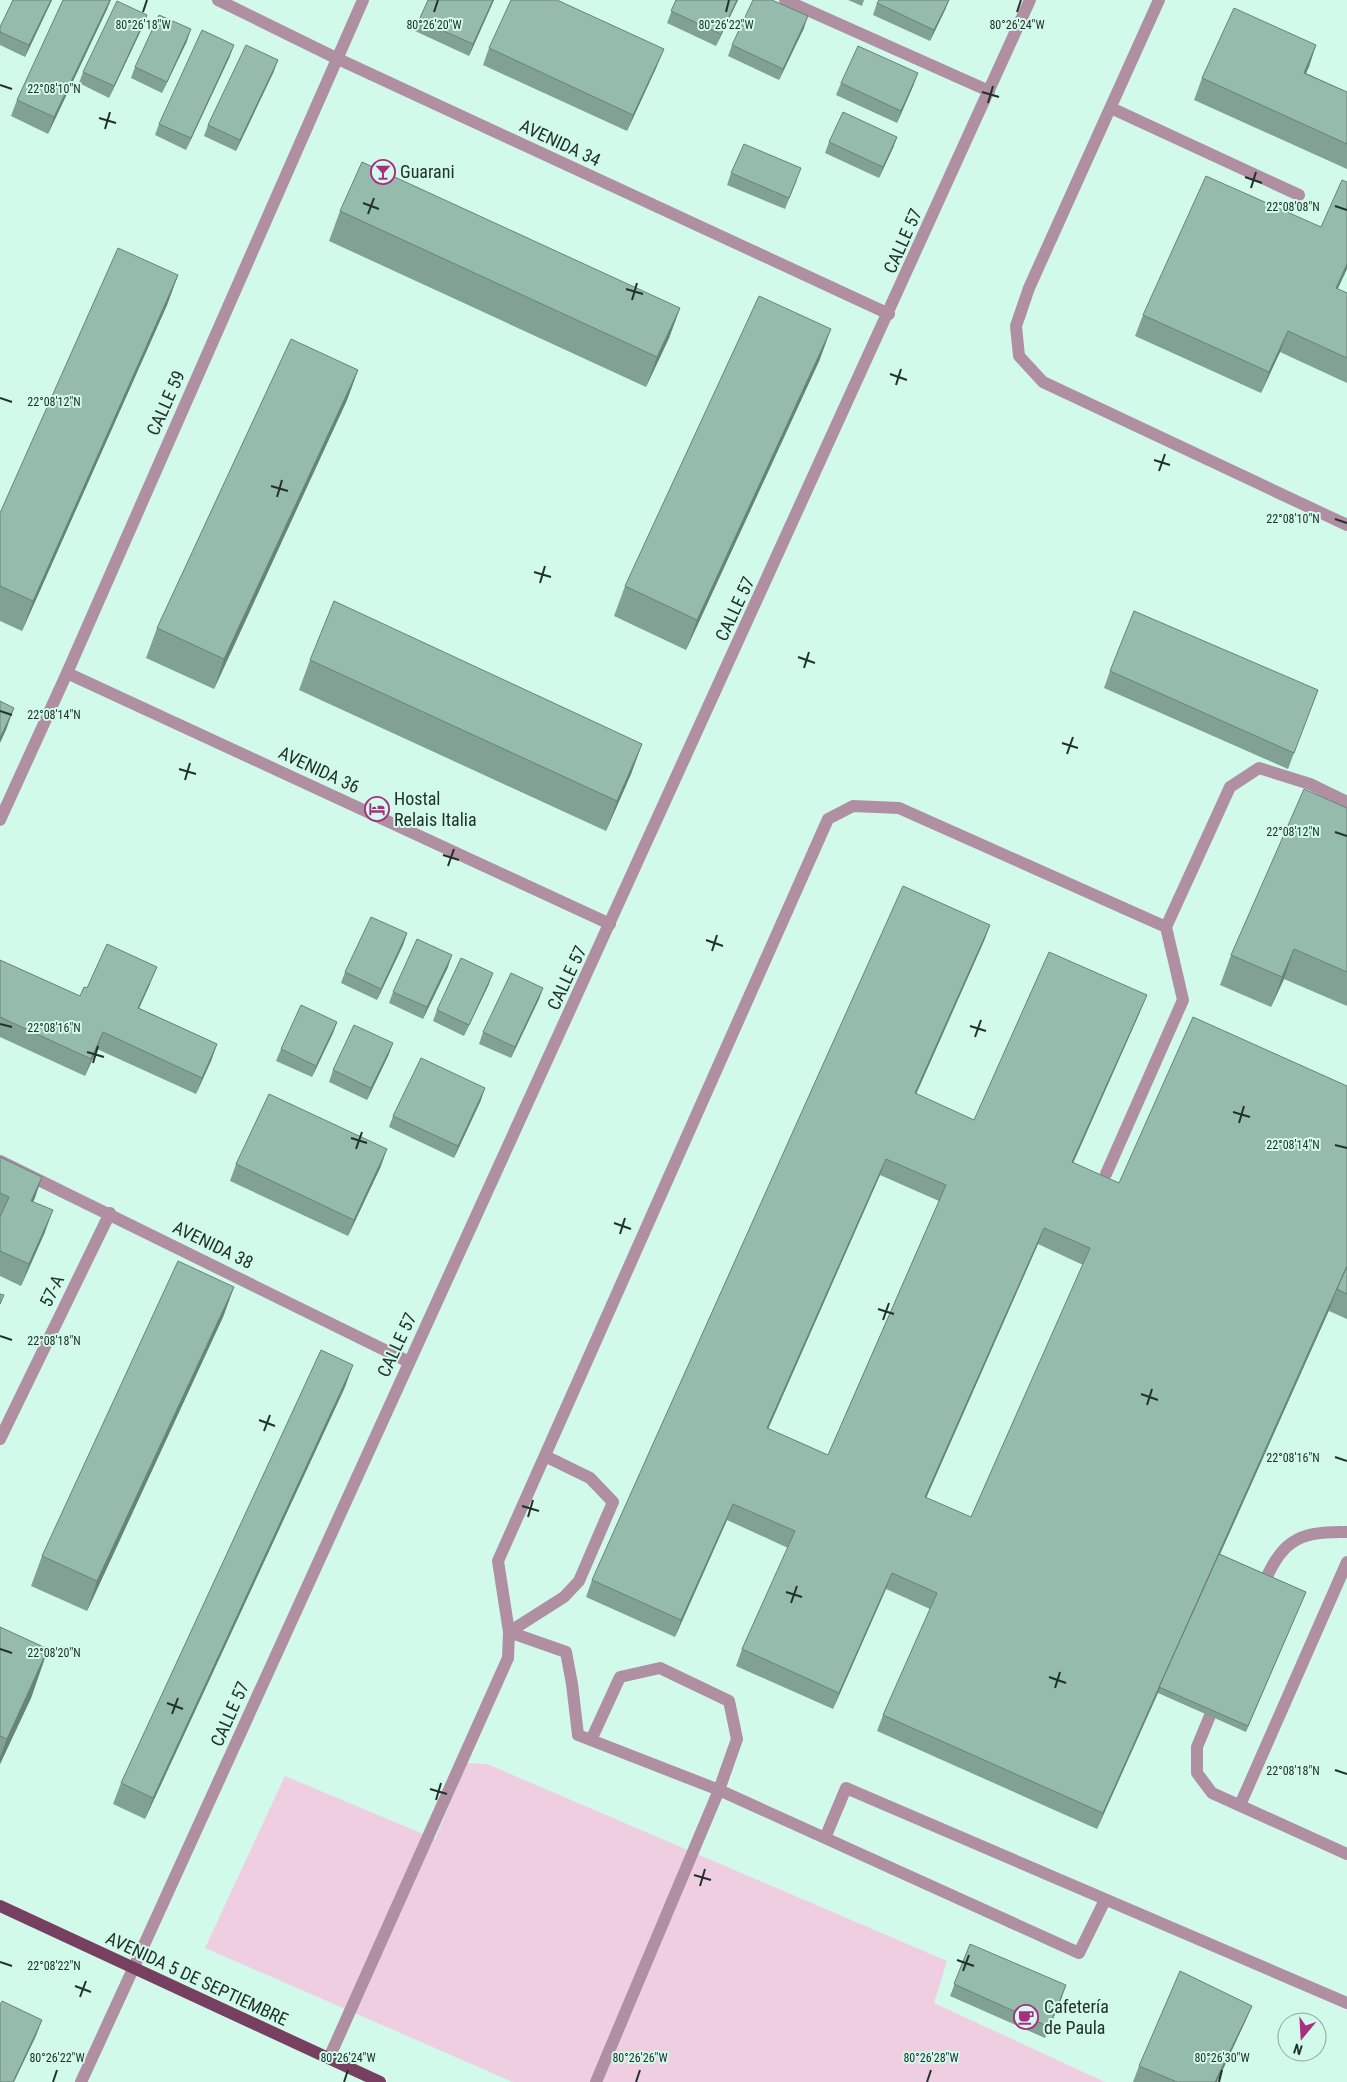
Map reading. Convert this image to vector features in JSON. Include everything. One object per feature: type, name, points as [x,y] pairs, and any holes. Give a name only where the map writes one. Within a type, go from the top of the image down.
[{"type":"main road","name":"AVENIDA 5 DE SEPTIEMBRE","points":[[0,1906],[380,2082]]},
{"type":"street","name":"AVENIDA 34","points":[[218,0],[336,58],[889,314]]},
{"type":"street","name":"CALLE 59","points":[[0,820],[67,673],[363,0]]},
{"type":"street","points":[[785,0],[989,91]]},
{"type":"street","name":"CALLE 57","points":[[81,2082],[889,314],[1030,0]]},
{"type":"street","points":[[1160,0],[1029,288],[1016,326],[1019,356],[1043,382],[1347,525]]},
{"type":"street","points":[[1110,108],[1299,196]]},
{"type":"street","name":"AVENIDA 36","points":[[67,673],[610,924]]},
{"type":"street","points":[[1106,1174],[1183,1000],[1166,927],[1230,787],[1259,768],[1310,784],[1347,802]]},
{"type":"street","points":[[329,2058],[508,1658],[508,1632],[498,1560],[828,819],[853,806],[899,808],[1166,927]]},
{"type":"street","name":"AVENIDA 38","points":[[0,1160],[409,1362]]},
{"type":"street","name":"57-A","points":[[0,1439],[110,1213]]},
{"type":"street","points":[[508,1632],[564,1597],[579,1581],[613,1502],[590,1478],[545,1456]]},
{"type":"street","points":[[1255,1606],[1273,1561],[1290,1542],[1322,1532],[1347,1532]]},
{"type":"street","points":[[1240,1805],[1347,1562]]},
{"type":"street","points":[[508,1632],[566,1652],[578,1735],[719,1790],[1079,1953],[1105,1900]]},
{"type":"street","points":[[591,1740],[620,1677],[660,1668],[729,1701],[737,1739],[719,1790],[596,2082]]},
{"type":"street","points":[[1222,1685],[1197,1747],[1197,1773],[1212,1792],[1347,1854]]},
{"type":"street","points":[[825,1838],[846,1788],[1347,2003]]},
{"type":"shaded area","points":[[467,1763],[487,1764],[947,1961],[934,2003],[1105,2082],[513,2082],[205,1948],[285,1776],[435,1839]]},
{"type":"building","points":[[13,0],[51,0],[29,45],[0,32],[0,27]]},
{"type":"building","points":[[63,0],[110,0],[54,117],[17,100]]},
{"type":"building","points":[[428,0],[493,0],[473,44],[419,20]]},
{"type":"building","points":[[511,0],[557,0],[664,49],[633,115],[489,48]]},
{"type":"building","points":[[676,0],[737,0],[721,34],[671,11]]},
{"type":"building","points":[[753,0],[772,0],[808,16],[783,69],[732,45]]},
{"type":"building","points":[[879,0],[949,0],[934,30],[877,3]]},
{"type":"building","points":[[117,1],[147,15],[114,86],[83,72]]},
{"type":"building","points":[[1234,8],[1316,45],[1304,73],[1347,92],[1347,144],[1202,78]]},
{"type":"building","points":[[159,15],[191,29],[167,82],[135,67]]},
{"type":"building","points":[[202,30],[234,45],[191,138],[159,124]]},
{"type":"building","points":[[246,45],[278,60],[240,140],[208,125]]},
{"type":"building","points":[[858,46],[918,73],[901,111],[841,83]]},
{"type":"building","points":[[843,112],[897,137],[883,167],[829,142]]},
{"type":"building","points":[[744,144],[801,168],[789,198],[731,173]]},
{"type":"building","points":[[362,162],[680,308],[657,357],[340,211]]},
{"type":"building","points":[[1206,176],[1321,227],[1342,180],[1347,182],[1347,264],[1336,288],[1347,293],[1347,358],[1288,331],[1269,372],[1143,315]]},
{"type":"building","points":[[118,248],[178,275],[33,601],[0,586],[0,513]]},
{"type":"building","points":[[759,296],[831,329],[697,620],[625,586]]},
{"type":"building","points":[[291,339],[358,370],[224,659],[157,628]]},
{"type":"building","points":[[334,601],[642,744],[617,801],[310,660]]},
{"type":"building","points":[[1134,611],[1318,690],[1294,753],[1110,671]]},
{"type":"building","points":[[0,701],[14,708],[0,738]]},
{"type":"building","points":[[1304,789],[1347,808],[1347,972],[1294,949],[1282,977],[1231,955]]},
{"type":"building","points":[[903,886],[990,925],[915,1093],[974,1120],[1049,952],[1147,995],[1072,1162],[1119,1183],[1193,1017],[1347,1086],[1347,1266],[1103,1813],[883,1715],[937,1593],[892,1573],[839,1693],[742,1649],[795,1531],[733,1504],[681,1620],[592,1580]],"holes":[[[886,1159],[946,1185],[828,1455],[767,1428]],[[1044,1228],[1090,1248],[971,1517],[925,1497]]]},
{"type":"building","points":[[371,917],[407,933],[381,989],[345,972]]},
{"type":"building","points":[[417,939],[452,955],[427,1007],[393,992]]},
{"type":"building","points":[[107,944],[157,967],[138,1008],[217,1044],[202,1078],[103,1032],[91,1059],[0,1017],[0,960],[80,996],[84,987],[87,988]]},
{"type":"building","points":[[461,958],[493,973],[469,1025],[437,1010]]},
{"type":"building","points":[[511,973],[543,988],[515,1047],[483,1032]]},
{"type":"building","points":[[301,1005],[337,1022],[316,1066],[281,1049]]},
{"type":"building","points":[[354,1025],[393,1043],[371,1088],[333,1070]]},
{"type":"building","points":[[421,1058],[485,1088],[458,1146],[393,1116]]},
{"type":"building","points":[[269,1094],[387,1149],[354,1220],[236,1164]]},
{"type":"building","points":[[0,1157],[42,1177],[31,1201],[53,1210],[29,1264],[0,1251],[0,1217],[9,1197],[0,1193]]},
{"type":"building","points":[[178,1261],[234,1287],[97,1581],[42,1556]]},
{"type":"building","points":[[1347,1266],[1347,1294],[1337,1289]]},
{"type":"building","points":[[0,1294],[4,1295],[0,1304]]},
{"type":"building","points":[[321,1350],[353,1365],[153,1798],[121,1783]]},
{"type":"building","points":[[1219,1554],[1306,1592],[1248,1726],[1159,1687]]},
{"type":"building","points":[[0,1627],[48,1649],[7,1739],[0,1736]]},
{"type":"building","name":"Cafetería de Paula","points":[[970,1944],[1066,1985],[1049,2027],[954,1984]]},
{"type":"building","points":[[1180,1971],[1252,2006],[1215,2082],[1177,2082],[1139,2066]]},
{"type":"building","points":[[2,2001],[42,2020],[13,2082],[0,2082],[0,2005]]},
{"type":"place","name":"Guarani","points":[[383,172]]},
{"type":"place","name":"Hostal Relais Italia","points":[[377,809]]},
{"type":"place","name":"Cafetería de Paula","points":[[1026,2017]]}]
